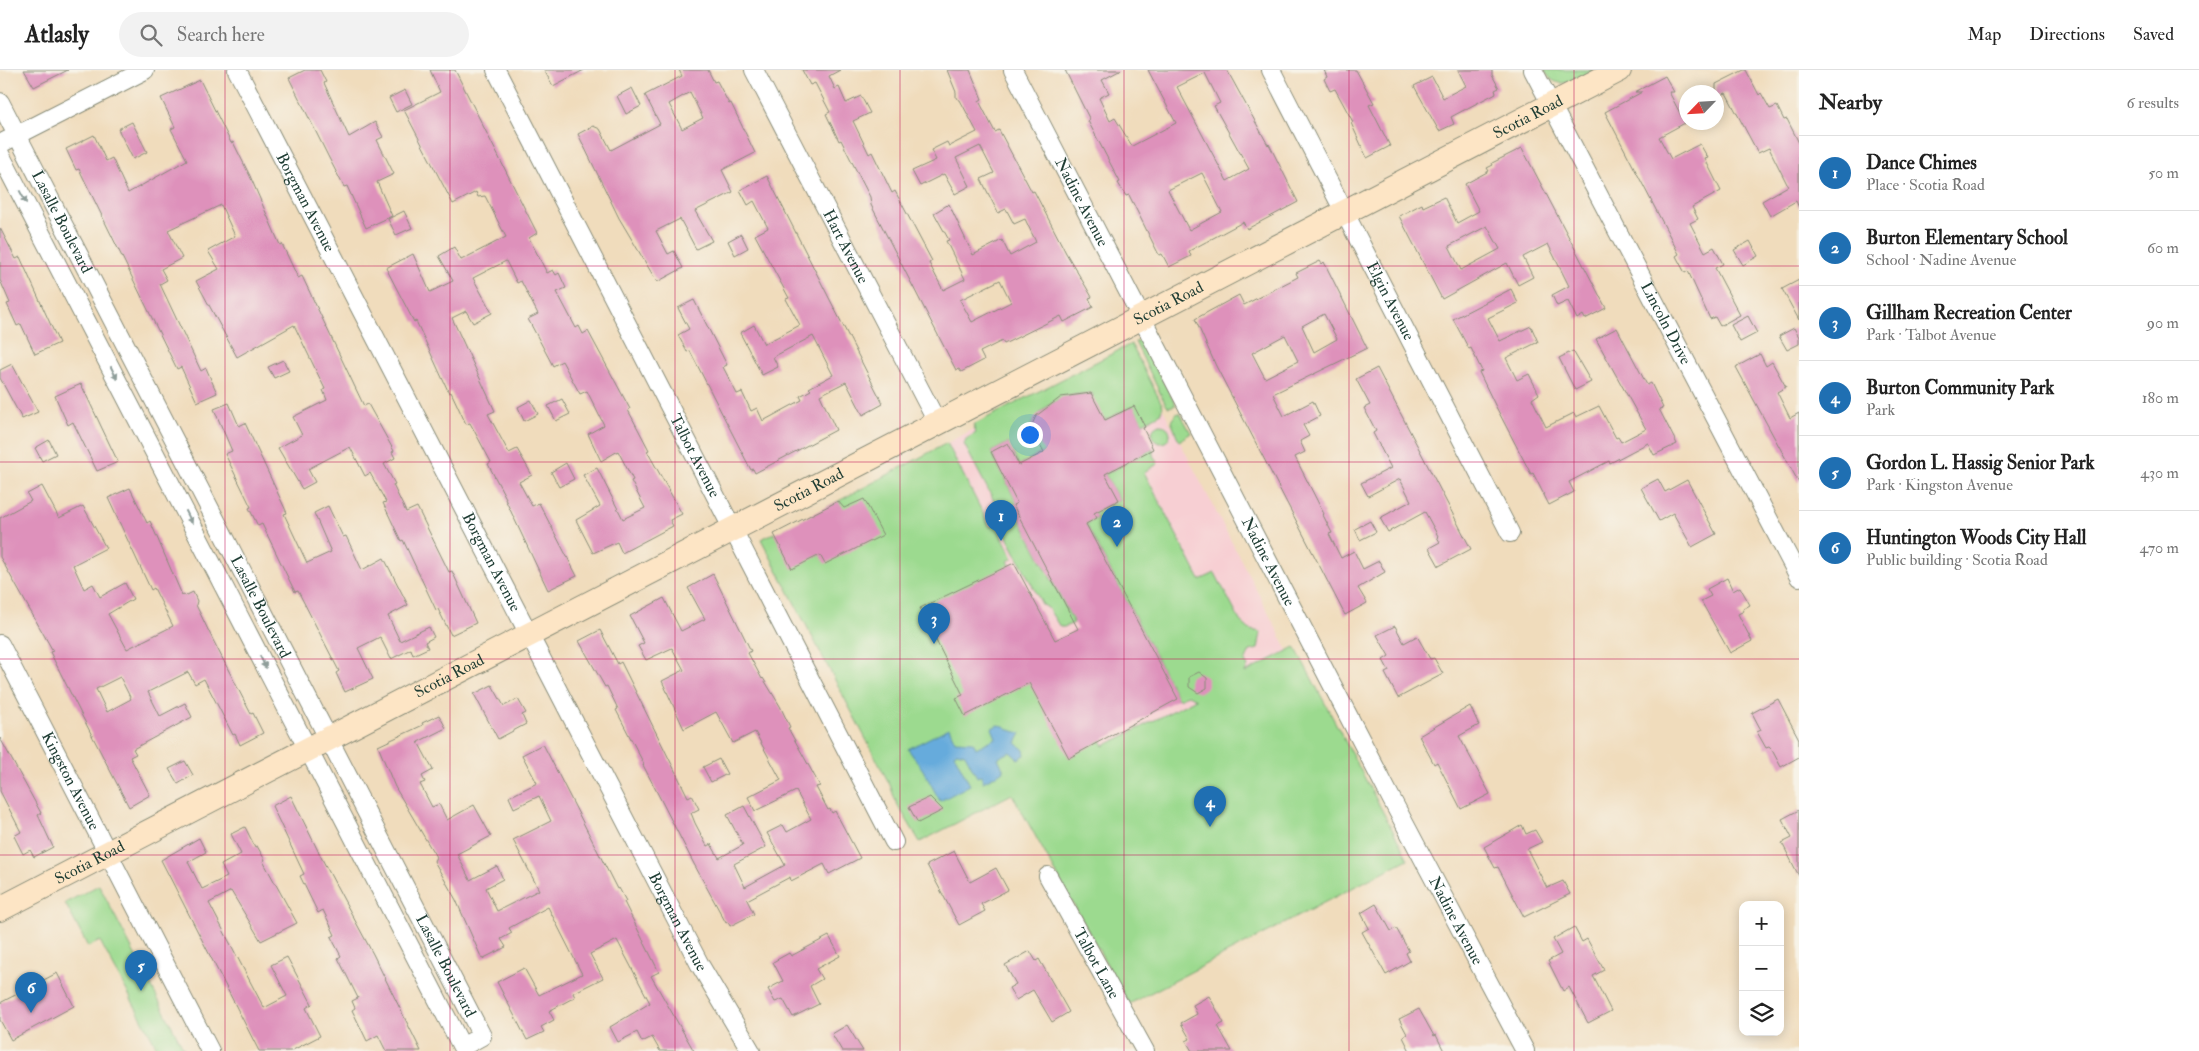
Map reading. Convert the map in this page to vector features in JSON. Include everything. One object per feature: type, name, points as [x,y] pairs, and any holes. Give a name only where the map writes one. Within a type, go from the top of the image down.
[{"type":"street","points":[[0,144],[145,70]]},
{"type":"street","name":"Borgman Avenue","points":[[237,70],[700,965],[751,1051]]},
{"type":"street","name":"Talbot Avenue","points":[[496,70],[894,842]]},
{"type":"street","name":"Hart Avenue","points":[[754,70],[937,422]]},
{"type":"street","name":"Nadine Avenue","points":[[1013,70],[1392,800],[1526,1051]]},
{"type":"street","name":"Elgin Avenue","points":[[1271,70],[1510,533]]},
{"type":"street","name":"Lincoln Drive","points":[[1533,70],[1799,577]]},
{"type":"street","name":"Scotia Road","points":[[0,909],[1619,70]]},
{"type":"street","name":"Lasalle Boulevard","points":[[0,102],[330,738],[482,1036],[462,1047],[0,154]]},
{"type":"street","points":[[104,353],[124,342]]},
{"type":"street","points":[[202,543],[222,533]]},
{"type":"street","name":"Kingston Avenue","points":[[0,644],[210,1051]]},
{"type":"street","name":"Talbot Lane","points":[[1048,876],[1145,1051]]},
{"type":"shaded area","points":[[1131,347],[1288,651],[1104,747],[947,443]]},
{"type":"green space","points":[[1544,70],[1594,70],[1574,80],[1561,83],[1549,77]]},
{"type":"green space","points":[[1141,340],[1176,405],[1169,407],[1166,405],[1135,342]]},
{"type":"green space","points":[[1131,344],[1163,406],[1160,414],[1143,423],[1133,406],[1105,420],[1091,408],[1093,394],[1065,397],[1043,410],[1031,426],[1042,432],[1044,452],[1019,465],[1008,443],[991,452],[1017,503],[1013,506],[1074,623],[1060,627],[1048,608],[1042,604],[999,521],[994,501],[964,444],[966,439],[976,433],[973,425]]},
{"type":"green space","points":[[1180,413],[1191,433],[1179,441],[1171,421],[1176,414]]},
{"type":"green space","points":[[1157,425],[1165,425],[1170,430],[1168,441],[1157,443],[1152,438],[1152,430]]},
{"type":"green space","points":[[947,443],[990,527],[996,524],[1013,558],[1008,561],[1104,746],[1196,699],[1188,695],[1178,699],[1086,524],[1097,518],[1094,513],[1119,500],[1105,474],[1153,449],[1153,455],[1158,464],[1144,472],[1200,580],[1215,573],[1240,621],[1250,630],[1261,632],[1258,649],[1250,651],[1245,662],[1248,666],[1245,673],[1295,647],[1408,859],[1129,1004],[1012,794],[920,842],[896,802],[890,785],[761,539],[774,533],[775,535]]},
{"type":"green space","points":[[99,885],[185,1051],[159,1051],[100,941],[88,947],[65,903]]},
{"type":"water","points":[[998,725],[1021,733],[1016,743],[1024,750],[1025,755],[1018,759],[1010,752],[998,758],[1004,771],[983,782],[982,775],[977,777],[965,754],[957,752],[954,754],[970,785],[940,801],[923,770],[908,749],[949,728],[955,741],[973,742],[976,748],[996,738],[992,728]]},
{"type":"building","points":[[24,70],[68,70],[34,87]]},
{"type":"building","points":[[305,70],[320,70],[349,137],[375,122],[383,137],[377,140],[394,174],[377,182],[392,216],[366,228],[347,186],[344,187],[289,78]]},
{"type":"building","points":[[430,70],[455,70],[537,233],[529,238],[547,273],[553,270],[556,275],[559,273],[566,288],[557,292],[576,328],[579,326],[583,334],[588,331],[630,409],[628,410],[649,450],[647,451],[682,514],[670,520],[673,526],[622,553],[617,542],[593,553],[576,520],[600,506],[583,475],[597,468],[623,519],[645,508],[631,481],[633,480],[618,451],[601,461],[588,434],[604,425],[587,391],[580,394],[562,361],[553,366],[528,319],[538,314],[521,281],[517,283],[506,261],[473,278],[492,313],[473,323],[466,311],[452,318],[495,411],[488,414],[509,453],[517,449],[532,475],[519,482],[532,506],[539,503],[577,576],[548,590],[506,498],[488,464],[491,462],[470,423],[466,424],[451,392],[449,393],[416,321],[414,322],[386,268],[413,254],[430,292],[453,281],[439,256],[454,247],[461,260],[506,237],[485,196],[478,197],[476,192],[453,204],[404,110],[440,92]]},
{"type":"building","points":[[544,70],[584,70],[553,86]]},
{"type":"building","points":[[679,70],[708,70],[714,82],[717,81],[729,104],[731,103],[755,153],[722,170],[733,192],[695,211],[712,241],[696,249],[680,219],[656,231],[668,254],[674,251],[683,268],[657,282],[619,218],[578,134],[593,126],[600,129],[611,150],[660,124],[645,95],[682,76]],"holes":[[[690,92],[703,118],[682,129],[669,104]]]},
{"type":"building","points":[[802,70],[840,70],[829,76],[835,89],[839,87],[846,103],[861,96],[870,113],[853,121],[869,154],[872,152],[892,193],[895,191],[932,261],[929,263],[943,290],[965,279],[946,241],[949,240],[934,213],[949,204],[973,255],[1002,240],[1010,256],[1036,242],[1025,219],[1014,224],[1006,209],[998,213],[981,179],[994,173],[980,146],[956,158],[970,186],[955,194],[944,174],[920,186],[912,171],[936,160],[931,150],[947,142],[949,146],[977,132],[960,100],[956,98],[956,92],[947,70],[970,70],[982,99],[979,101],[995,132],[999,130],[1032,192],[1034,191],[1066,253],[1092,297],[1089,298],[1093,307],[1064,322],[1061,316],[1004,344],[1002,341],[980,352],[984,360],[961,372],[959,369],[956,370],[871,205],[870,197],[841,140],[839,141],[826,114],[830,112],[815,83],[810,85]],"holes":[[[1000,280],[1011,302],[972,322],[960,300]]]},
{"type":"building","points":[[1065,70],[1121,70],[1102,80],[1109,93],[1099,98],[1110,121],[1115,118],[1132,146],[1176,123],[1148,70],[1227,70],[1269,144],[1298,202],[1247,229],[1243,222],[1189,251],[1191,256],[1169,267],[1162,254],[1159,255],[1129,195],[1126,196],[1118,183],[1120,182],[1088,121],[1090,120]],"holes":[[[1205,73],[1220,103],[1214,106],[1249,169],[1227,181],[1177,87]],[[1202,173],[1222,212],[1189,230],[1168,190]]]},
{"type":"building","points":[[1324,70],[1356,70],[1374,103],[1369,105],[1390,146],[1367,158],[1351,123],[1353,122],[1335,89],[1330,91],[1324,79],[1327,77]]},
{"type":"building","points":[[1458,70],[1492,70],[1492,75],[1499,88],[1495,90],[1496,93],[1451,117],[1454,124],[1439,131],[1414,86],[1432,77],[1443,98],[1466,86]]},
{"type":"building","points":[[1746,70],[1759,95],[1761,93],[1770,109],[1777,106],[1784,120],[1787,119],[1799,143],[1799,208],[1796,201],[1770,216],[1762,201],[1788,186],[1769,148],[1758,153],[1726,93],[1724,94],[1724,85],[1716,84]]},
{"type":"building","points":[[1665,76],[1674,92],[1669,92],[1679,111],[1679,126],[1659,137],[1671,159],[1700,144],[1708,158],[1705,159],[1721,191],[1692,207],[1698,219],[1690,223],[1705,252],[1714,247],[1723,264],[1715,268],[1740,315],[1720,326],[1715,317],[1710,319],[1688,271],[1685,273],[1676,256],[1679,254],[1605,112],[1642,92],[1635,92]]},
{"type":"building","points":[[200,80],[231,143],[233,142],[250,176],[280,245],[282,244],[298,278],[302,276],[364,406],[368,404],[394,451],[392,452],[395,458],[384,464],[395,484],[393,485],[406,512],[417,507],[449,572],[452,571],[476,623],[451,635],[438,609],[436,610],[403,540],[401,541],[383,503],[386,502],[370,473],[365,476],[350,447],[308,469],[315,482],[302,489],[278,448],[302,435],[293,417],[327,400],[323,390],[325,389],[294,325],[237,357],[196,281],[219,269],[208,251],[235,236],[221,205],[168,230],[182,258],[161,269],[167,280],[160,284],[201,371],[206,368],[217,393],[197,402],[181,367],[177,369],[79,169],[76,170],[66,149],[94,135],[106,161],[112,158],[128,193],[187,160],[171,129],[175,127],[161,98]]},
{"type":"building","points":[[632,88],[641,106],[626,114],[617,96]]},
{"type":"building","points":[[405,90],[412,104],[396,112],[389,98]]},
{"type":"building","points":[[132,122],[147,152],[133,159],[118,129]]},
{"type":"building","points":[[1522,148],[1606,308],[1585,319],[1583,315],[1577,319],[1568,301],[1557,306],[1552,295],[1569,286],[1548,244],[1523,257],[1533,277],[1518,285],[1507,263],[1442,299],[1399,216],[1422,204],[1423,207],[1444,197],[1457,223],[1479,211],[1465,184],[1489,171],[1487,168],[1493,165],[1492,163]],"holes":[[[1487,226],[1500,249],[1461,270],[1449,246]]]},
{"type":"building","points":[[767,176],[883,404],[863,415],[846,382],[820,395],[836,430],[755,473],[753,469],[751,470],[690,351],[687,352],[678,335],[689,329],[678,308],[694,300],[727,365],[723,367],[737,394],[742,392],[751,411],[757,408],[763,421],[802,400],[800,396],[811,390],[809,388],[833,375],[813,336],[773,357],[778,367],[762,375],[740,333],[754,325],[764,344],[800,325],[786,299],[789,298],[755,235],[768,228],[754,201],[748,205],[740,190]]},
{"type":"building","points":[[404,211],[412,228],[396,235],[388,219]]},
{"type":"building","points":[[0,228],[16,259],[20,257],[59,343],[35,354],[21,324],[17,326],[7,304],[10,303],[0,280]]},
{"type":"building","points":[[741,234],[748,248],[735,255],[728,241]]},
{"type":"building","points":[[1750,241],[1758,256],[1743,265],[1734,250]]},
{"type":"building","points":[[1320,261],[1322,264],[1324,262],[1367,348],[1273,394],[1284,416],[1313,401],[1320,416],[1303,425],[1309,436],[1300,441],[1305,452],[1295,457],[1324,514],[1332,533],[1329,534],[1341,558],[1354,551],[1363,569],[1379,561],[1385,572],[1358,588],[1367,603],[1345,615],[1216,366],[1195,319],[1239,295],[1244,305],[1298,277],[1296,273]],"holes":[[[1324,314],[1337,339],[1314,352],[1302,326]],[[1285,335],[1298,361],[1265,378],[1252,353]]]},
{"type":"building","points":[[1799,280],[1799,320],[1782,289]]},
{"type":"building","points":[[1511,289],[1518,303],[1488,318],[1500,341],[1531,326],[1538,342],[1506,358],[1517,380],[1529,374],[1539,394],[1532,399],[1546,427],[1574,413],[1576,417],[1599,406],[1616,438],[1618,437],[1621,442],[1646,429],[1596,339],[1617,328],[1647,385],[1651,383],[1663,408],[1659,409],[1677,444],[1654,455],[1648,443],[1610,463],[1609,461],[1569,482],[1574,492],[1549,505],[1495,405],[1479,372],[1482,371],[1471,348],[1469,349],[1453,319]]},
{"type":"building","points":[[1748,316],[1757,333],[1740,342],[1731,325]]},
{"type":"building","points":[[1794,328],[1799,337],[1799,344],[1787,350],[1779,336]]},
{"type":"building","points":[[1573,351],[1591,382],[1575,390],[1559,358]]},
{"type":"building","points":[[1760,354],[1766,366],[1772,362],[1786,387],[1777,392],[1790,418],[1799,413],[1799,483],[1736,367]]},
{"type":"building","points":[[283,360],[289,371],[274,378],[268,367]]},
{"type":"building","points":[[12,364],[38,412],[22,419],[0,378],[0,370]]},
{"type":"building","points":[[1377,368],[1471,549],[1439,566],[1429,548],[1440,542],[1425,512],[1388,532],[1380,518],[1411,501],[1400,479],[1368,496],[1361,483],[1391,468],[1373,433],[1376,431],[1364,408],[1370,405],[1356,379]]},
{"type":"building","points":[[81,384],[118,462],[97,471],[73,422],[68,425],[55,396]]},
{"type":"building","points":[[1091,393],[1105,420],[1134,406],[1145,427],[1143,428],[1153,449],[1105,474],[1119,500],[1094,513],[1097,518],[1086,524],[1178,699],[1069,758],[1029,683],[965,716],[956,698],[963,695],[920,608],[1014,563],[1055,640],[1078,629],[1013,505],[1017,503],[991,452],[1008,443],[1019,465],[1044,452],[1031,427],[1036,416],[1061,397]]},
{"type":"building","points":[[562,399],[570,414],[556,421],[548,406]]},
{"type":"building","points":[[531,400],[538,414],[524,421],[518,407]]},
{"type":"building","points":[[229,403],[239,426],[245,423],[287,513],[284,514],[307,563],[331,552],[314,513],[328,506],[343,537],[346,536],[362,570],[384,558],[408,605],[388,616],[400,641],[429,627],[434,637],[425,642],[428,648],[413,655],[411,649],[391,659],[380,637],[358,648],[373,679],[345,692],[336,673],[339,671],[298,591],[295,592],[262,524],[258,526],[249,508],[251,507],[225,454],[232,451],[214,409]]},
{"type":"building","points":[[49,440],[56,454],[42,461],[35,448]]},
{"type":"building","points":[[566,463],[574,479],[559,487],[551,472]]},
{"type":"building","points":[[1658,479],[1665,492],[1687,480],[1716,534],[1692,547],[1673,513],[1659,521],[1641,488]]},
{"type":"building","points":[[42,486],[59,518],[83,506],[106,548],[73,565],[84,589],[93,584],[100,597],[125,583],[133,599],[108,614],[127,649],[173,626],[154,588],[151,590],[108,498],[130,488],[147,523],[150,521],[182,595],[184,594],[185,596],[193,592],[197,601],[196,605],[213,640],[251,714],[253,713],[263,733],[240,745],[204,679],[195,684],[188,672],[148,692],[160,716],[185,703],[192,717],[133,749],[136,754],[130,757],[150,795],[129,807],[50,652],[53,651],[0,557],[0,518],[31,501],[27,494]],"holes":[[[120,677],[131,699],[107,712],[96,689]]]},
{"type":"building","points":[[864,499],[883,535],[825,564],[820,555],[792,569],[774,534],[838,501],[844,508]]},
{"type":"building","points":[[1370,521],[1376,532],[1360,540],[1355,529]]},
{"type":"building","points":[[713,574],[751,651],[748,653],[780,706],[790,727],[788,728],[820,786],[816,787],[828,810],[830,809],[832,813],[835,811],[860,858],[829,874],[824,864],[791,881],[790,877],[747,900],[754,914],[730,926],[728,922],[726,923],[694,864],[643,765],[616,710],[618,709],[607,686],[605,687],[579,641],[600,630],[618,664],[621,662],[688,797],[692,795],[699,809],[691,813],[695,823],[707,846],[711,844],[719,858],[743,845],[727,815],[744,806],[766,847],[734,864],[745,887],[785,865],[767,833],[783,825],[787,832],[811,819],[796,791],[755,811],[748,797],[781,780],[755,732],[733,743],[716,712],[684,729],[662,681],[684,670],[672,648],[646,660],[638,646],[644,643],[630,616],[664,598],[681,631],[705,619],[688,588]]},
{"type":"building","points":[[1727,578],[1733,591],[1740,587],[1750,605],[1738,614],[1752,641],[1730,653],[1701,601],[1711,596],[1707,589]]},
{"type":"building","points":[[1395,626],[1404,643],[1417,636],[1430,659],[1434,658],[1443,674],[1398,698],[1385,673],[1389,671],[1383,660],[1389,656],[1377,635]]},
{"type":"building","points":[[1199,672],[1207,678],[1207,688],[1198,693],[1189,687],[1189,677]]},
{"type":"building","points":[[492,685],[504,706],[518,699],[526,713],[522,715],[526,724],[498,739],[474,694]]},
{"type":"building","points":[[1778,699],[1799,739],[1799,757],[1781,767],[1772,750],[1769,747],[1766,748],[1757,732],[1761,730],[1752,713]]},
{"type":"building","points":[[1470,706],[1479,725],[1459,736],[1490,794],[1461,809],[1437,762],[1434,764],[1419,736]]},
{"type":"building","points":[[439,715],[446,728],[418,742],[433,770],[422,776],[425,782],[420,784],[432,807],[439,804],[447,820],[474,805],[491,836],[457,854],[470,880],[497,866],[503,879],[486,888],[497,911],[539,890],[513,840],[551,821],[539,796],[514,808],[509,797],[537,783],[522,755],[543,744],[617,889],[619,888],[626,901],[624,902],[659,972],[651,976],[694,1051],[660,1051],[652,1037],[642,1042],[637,1032],[618,1042],[610,1027],[650,1003],[617,940],[590,954],[603,978],[573,993],[575,997],[549,1011],[554,1020],[541,1027],[544,1032],[527,1040],[497,982],[524,968],[539,995],[582,974],[548,907],[509,928],[512,933],[501,939],[506,947],[482,959],[456,900],[434,861],[436,857],[395,787],[378,746],[423,725],[422,723]]},
{"type":"building","points":[[0,738],[41,813],[38,815],[53,847],[34,857],[30,850],[23,854],[14,836],[21,832],[0,791]]},
{"type":"building","points":[[719,759],[727,774],[711,782],[703,767]]},
{"type":"building","points":[[185,761],[193,775],[178,784],[169,769]]},
{"type":"building","points":[[291,796],[421,1051],[386,1051],[378,1035],[367,1041],[352,1010],[355,1008],[352,1001],[358,998],[338,958],[341,956],[331,937],[335,935],[323,910],[318,913],[300,876],[304,874],[272,806]]},
{"type":"building","points":[[930,797],[943,810],[918,823],[909,807]]},
{"type":"building","points":[[1799,810],[1799,876],[1782,843],[1792,838],[1782,819]]},
{"type":"building","points":[[1522,825],[1526,834],[1535,830],[1542,842],[1527,849],[1547,888],[1563,881],[1570,894],[1524,917],[1498,867],[1495,868],[1484,847]]},
{"type":"building","points":[[245,827],[255,847],[257,846],[265,860],[263,861],[297,923],[261,941],[231,891],[209,903],[264,1008],[287,996],[271,965],[287,957],[312,1004],[306,1008],[320,1036],[291,1051],[259,1051],[161,860],[199,838],[206,852],[188,862],[202,889],[227,877],[221,865],[241,854],[231,834]]},
{"type":"building","points":[[954,851],[970,882],[996,868],[1008,890],[981,904],[985,911],[959,925],[927,865]]},
{"type":"building","points":[[1376,904],[1391,931],[1396,928],[1409,951],[1406,953],[1410,961],[1386,975],[1362,932],[1369,928],[1361,913]]},
{"type":"building","points":[[1574,927],[1582,942],[1587,939],[1604,970],[1593,976],[1611,1011],[1588,1023],[1569,987],[1563,991],[1548,961],[1561,954],[1553,939]]},
{"type":"building","points":[[829,936],[840,956],[816,969],[822,979],[810,986],[819,1004],[793,1017],[783,999],[775,1002],[768,989],[783,981],[773,962],[789,953],[791,956]]},
{"type":"building","points":[[1030,951],[1036,961],[1039,959],[1069,1012],[1052,1022],[1033,990],[1016,1000],[1009,988],[1016,984],[1005,965]]},
{"type":"building","points":[[57,973],[74,1006],[11,1040],[0,1020],[0,1003]]},
{"type":"building","points":[[1209,996],[1224,1023],[1218,1026],[1232,1051],[1192,1051],[1186,1041],[1190,1039],[1181,1023],[1197,1014],[1193,1005]]},
{"type":"building","points":[[1419,1009],[1444,1051],[1410,1051],[1403,1037],[1407,1034],[1399,1019]]},
{"type":"building","points":[[847,1025],[863,1051],[842,1051],[832,1034]]},
{"type":"place","name":"Dance Chimes","points":[[1001,541]]},
{"type":"place","name":"Burton Elementary School","points":[[1117,547]]},
{"type":"place","name":"Gillham Recreation Center","points":[[934,644]]},
{"type":"place","name":"Burton Community Park","points":[[1210,827]]},
{"type":"place","name":"Gordon L. Hassig Senior Park","points":[[141,991]]},
{"type":"place","name":"Huntington Woods City Hall","points":[[31,1013]]}]
